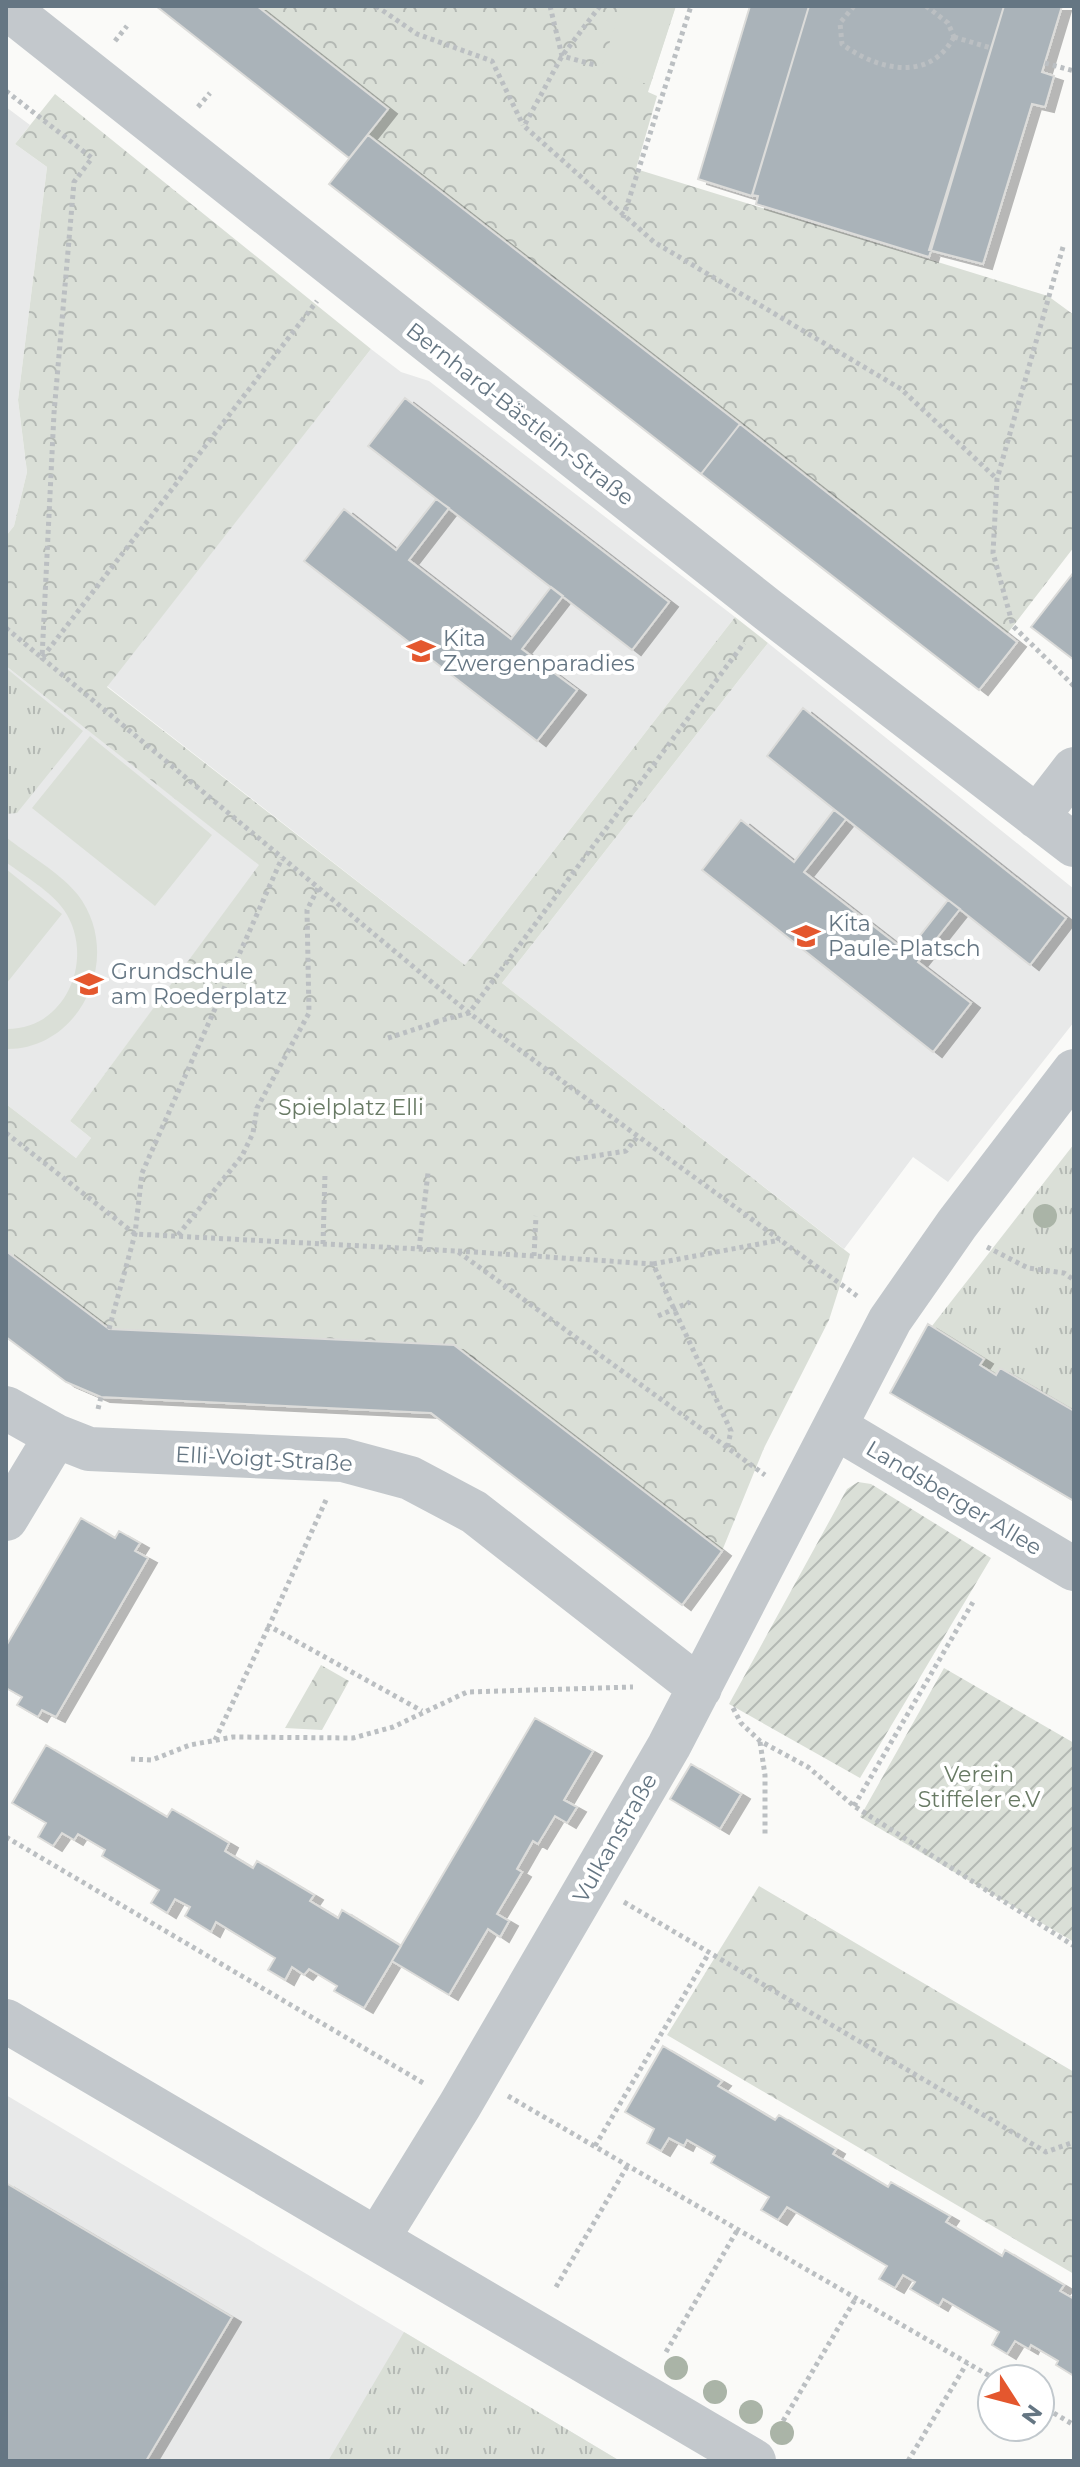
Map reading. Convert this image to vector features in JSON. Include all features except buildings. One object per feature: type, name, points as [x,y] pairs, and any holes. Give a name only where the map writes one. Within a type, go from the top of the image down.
[{"type":"street","name":"Bernhard-Bästlein-Straße","points":[[6,7],[768,610],[1074,845]]},
{"type":"street","points":[[1037,817],[1074,769]]},
{"type":"street","points":[[835,1427],[890,1320],[957,1224],[1074,1071]]},
{"type":"street","name":"Elli-Voigt-Straße","points":[[6,1408],[56,1436],[89,1449],[343,1460],[410,1478],[474,1512],[689,1681]]},
{"type":"street","name":"Vulkanstraße","points":[[378,2238],[468,2092],[589,1882],[689,1681],[800,1496],[835,1427]]},
{"type":"street","name":"Landsberger Allee","points":[[835,1427],[1074,1569]]},
{"type":"street","points":[[6,1519],[56,1436]]},
{"type":"street","points":[[6,2021],[754,2461]]},
{"type":"path","points":[[376,6],[417,34],[492,61],[524,126],[623,218],[654,242],[901,389],[997,479]]},
{"type":"path","points":[[550,6],[562,56]]},
{"type":"path","points":[[524,126],[562,56],[600,6]]},
{"type":"path","points":[[623,218],[691,6]]},
{"type":"path","points":[[854,6],[840,23],[842,44],[864,61],[893,68],[922,64],[944,54],[954,37]]},
{"type":"path","points":[[926,6],[948,23],[954,37]]},
{"type":"path","points":[[954,37],[991,48]]},
{"type":"path","points":[[562,56],[595,65]]},
{"type":"path","points":[[1045,63],[1074,71]]},
{"type":"path","points":[[6,91],[92,158],[74,182],[54,413],[42,658]]},
{"type":"path","points":[[1063,247],[997,479],[993,553],[1013,626],[1074,686]]},
{"type":"path","points":[[42,658],[339,272]]},
{"type":"path","points":[[388,1038],[469,1013],[768,610]]},
{"type":"path","points":[[6,628],[469,1013],[890,1320]]},
{"type":"path","points":[[109,1329],[135,1234],[142,1173],[282,858]]},
{"type":"path","points":[[178,1236],[242,1156],[253,1133],[257,1108],[309,1013],[307,910],[318,888]]},
{"type":"path","points":[[6,1133],[135,1234],[653,1264],[780,1240]]},
{"type":"path","points":[[576,1159],[626,1151],[638,1136]]},
{"type":"path","points":[[419,1249],[428,1173]]},
{"type":"path","points":[[323,1244],[325,1174]]},
{"type":"path","points":[[534,1256],[536,1216]]},
{"type":"path","points":[[957,1224],[991,1250],[1028,1268],[1064,1273],[1074,1280]]},
{"type":"path","points":[[457,1251],[726,1450],[800,1496]]},
{"type":"path","points":[[653,1264],[731,1431],[726,1450]]},
{"type":"path","points":[[658,1316],[690,1302]]},
{"type":"path","points":[[215,1740],[343,1460]]},
{"type":"path","points":[[854,1806],[973,1602]]},
{"type":"path","points":[[269,1626],[423,1712]]},
{"type":"path","points":[[131,1759],[152,1760],[190,1745],[233,1737],[353,1738],[393,1727],[467,1692],[663,1687],[689,1681],[730,1703],[741,1723],[760,1741],[808,1767],[854,1806],[1074,1946]]},
{"type":"path","points":[[760,1741],[765,1775],[765,1835]]},
{"type":"path","points":[[6,1837],[468,2092],[595,2146],[976,2368]]},
{"type":"path","points":[[589,1882],[1046,2152],[1074,2142]]},
{"type":"path","points":[[595,2146],[709,1953]]},
{"type":"path","points":[[556,2287],[628,2165]]},
{"type":"path","points":[[666,2352],[738,2229]]},
{"type":"path","points":[[783,2421],[856,2298]]},
{"type":"path","points":[[908,2461],[967,2363]]},
{"type":"path","points":[[1056,2414],[1074,2425]]},
{"type":"shaded area","points":[[6,107],[30,125],[15,144],[47,167],[18,400],[27,472],[14,526],[6,536]]},
{"type":"shaded area","name":"Kita Zwergenparadies","points":[[371,349],[401,372],[429,381],[735,617],[465,965],[107,686]]},
{"type":"shaded area","name":"Kita Paule-Platsch","points":[[768,643],[1074,889],[1074,1022],[948,1182],[913,1157],[844,1249],[502,983]]},
{"type":"shaded area","name":"Grundschule am Roederplatz","points":[[6,666],[260,865],[70,1121],[91,1138],[76,1158],[6,1104]]},
{"type":"shaded area","points":[[6,2095],[404,2332],[620,2461],[6,2461]]},
{"type":"green space","points":[[257,6],[676,6],[648,92],[657,96],[636,169],[1048,296],[1074,315],[1074,547],[1007,634],[368,135],[388,108]]},
{"type":"green space","points":[[621,6],[675,8],[650,85],[601,70]]},
{"type":"green space","name":"Spielplatz Elli","points":[[55,94],[371,349],[107,687],[465,965],[735,617],[768,643],[502,983],[850,1254],[829,1320],[764,1448],[722,1551],[454,1345],[109,1329],[6,1251],[6,1104],[76,1158],[91,1138],[70,1121],[259,865],[6,666],[6,536],[14,526],[27,472],[18,400],[47,167],[15,144]]},
{"type":"green space","points":[[6,668],[83,731],[17,813],[6,814]]},
{"type":"green space","points":[[90,736],[212,835],[155,906],[32,808]]},
{"type":"green space","points":[[6,837],[54,872],[78,895],[91,919],[97,945],[95,970],[88,995],[74,1017],[56,1034],[33,1045],[6,1049],[6,1029],[27,1026],[45,1017],[60,1004],[70,988],[76,969],[77,949],[73,929],[59,903],[6,862]]},
{"type":"green space","points":[[6,869],[62,914],[6,984]]},
{"type":"green space","points":[[1074,1144],[1074,1411],[1000,1368],[996,1375],[980,1365],[984,1359],[932,1326]]},
{"type":"green space","points":[[858,1482],[871,1484],[991,1558],[860,1778],[729,1704],[847,1489]]},
{"type":"green space","points":[[321,1665],[349,1681],[322,1730],[285,1728]]},
{"type":"green space","name":"Verein Stiffeler e.V","points":[[944,1668],[1074,1743],[1074,1942],[860,1817]]},
{"type":"green space","points":[[759,1886],[1074,2072],[1074,2274],[667,2035]]},
{"type":"green space","points":[[404,2332],[620,2461],[328,2461]]},
{"type":"place","name":"Kita Zwergenparadies","points":[[421,651]]},
{"type":"place","name":"Kita Paule-Platsch","points":[[806,936]]},
{"type":"place","name":"Grundschule am Roederplatz","points":[[89,984]]}]
